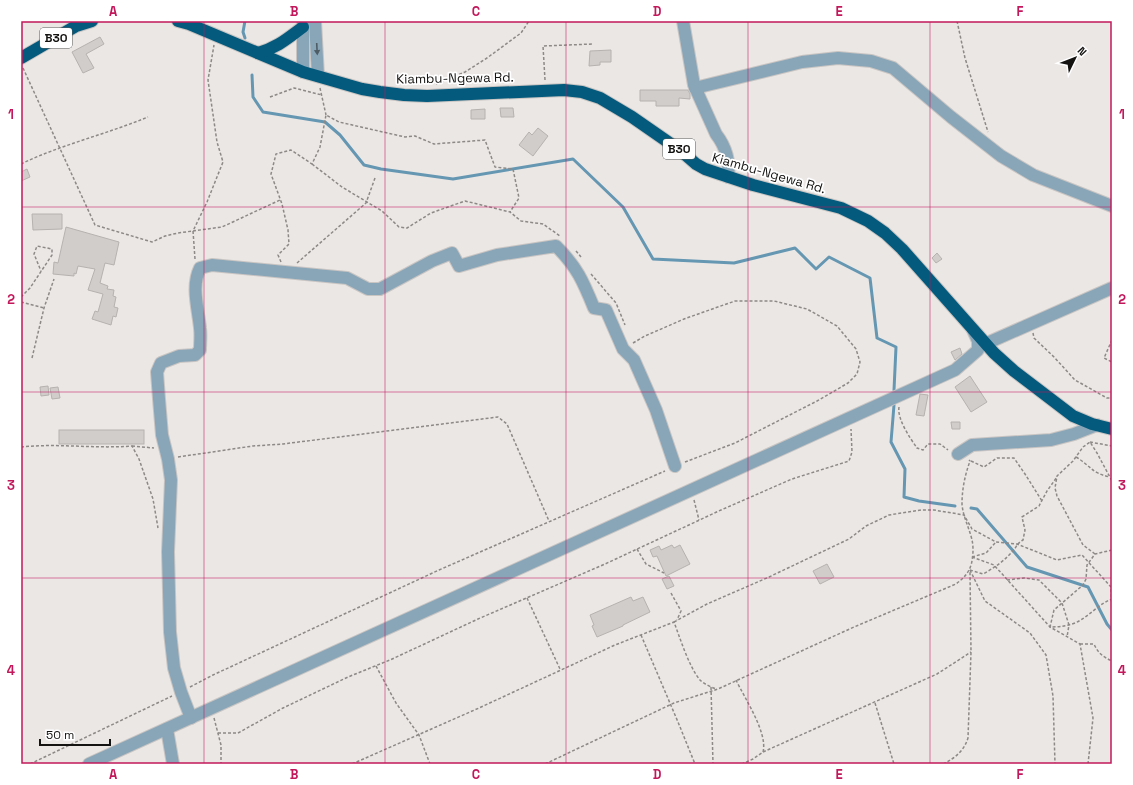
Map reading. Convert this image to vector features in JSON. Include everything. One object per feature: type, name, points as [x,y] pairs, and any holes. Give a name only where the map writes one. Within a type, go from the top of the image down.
[{"type":"highway","name":"B30","points":[[21,58],[76,26],[92,21]]},
{"type":"highway","name":"Kiambu-Ngewa Rd.","points":[[178,21],[189,24],[303,72],[362,89],[404,95],[427,96],[564,90],[582,92],[600,98],[632,117],[705,169],[728,177],[841,208],[868,221],[885,233],[902,249],[985,344],[1014,371],[1073,416],[1112,429]]},
{"type":"highway","points":[[258,53],[279,45],[303,24]]},
{"type":"street","points":[[315,21],[318,76]]},
{"type":"street","points":[[683,21],[695,88],[716,134],[721,140],[728,158],[728,177]]},
{"type":"street","points":[[303,24],[303,72]]},
{"type":"street","points":[[695,88],[802,62],[838,58],[871,61],[893,68],[1001,156],[1033,174],[1112,206]]},
{"type":"street","points":[[191,718],[174,668],[170,632],[168,552],[171,480],[162,435],[157,372],[161,363],[179,356],[195,355],[200,350],[200,329],[196,298],[197,275],[200,268],[212,265],[347,278],[368,289],[380,289],[432,261],[452,253],[459,266],[497,254],[556,246],[569,258],[579,272],[594,308],[606,310],[623,349],[634,360],[656,410],[675,466]]},
{"type":"street","points":[[985,344],[1112,288]]},
{"type":"street","points":[[90,764],[955,370],[978,350],[978,341],[973,330]]},
{"type":"street","points":[[958,454],[972,445],[1050,440],[1074,434],[1097,425]]},
{"type":"street","points":[[167,728],[173,764]]},
{"type":"path","points":[[433,86],[465,72],[487,58],[521,33],[529,21]]},
{"type":"path","points":[[957,21],[965,58],[990,140],[987,145]]},
{"type":"path","points":[[197,275],[192,231],[207,202],[223,162],[217,142],[208,80],[215,36]]},
{"type":"path","points":[[546,90],[543,46],[593,44]]},
{"type":"path","points":[[21,64],[96,225],[152,242],[171,235],[222,227],[280,200]]},
{"type":"path","points":[[312,164],[320,147],[326,115],[318,76]]},
{"type":"path","points":[[270,97],[294,88],[322,95]]},
{"type":"path","points":[[326,115],[339,122],[405,137],[415,136],[434,144],[485,140],[495,167],[513,169],[519,198],[510,212]]},
{"type":"path","points":[[21,164],[148,117]]},
{"type":"path","points":[[366,203],[292,150],[276,154],[271,174],[288,230],[289,244],[278,255],[286,272],[366,203],[375,178]]},
{"type":"path","points":[[21,297],[30,288],[41,272],[52,255],[52,249],[37,246],[34,254],[41,272]]},
{"type":"path","points":[[32,358],[44,308],[54,279]]},
{"type":"path","points":[[30,764],[181,692],[213,675],[403,587],[675,466],[735,443],[817,401],[848,383],[858,374],[860,362],[856,349],[837,326],[807,309],[774,301],[735,301],[684,318],[645,336],[623,349]]},
{"type":"path","points":[[21,302],[44,308]]},
{"type":"path","points":[[1031,324],[1034,338],[1075,380],[1107,398],[1112,398]]},
{"type":"path","points":[[1112,340],[1104,358],[1112,362]]},
{"type":"path","points":[[901,395],[898,411],[904,428],[917,448],[923,450],[928,444],[940,444],[946,450],[958,454],[984,467],[997,458],[1014,458],[1042,501]]},
{"type":"path","points":[[168,459],[253,446],[283,444],[498,417],[507,424],[549,522]]},
{"type":"path","points":[[218,733],[238,733],[289,705],[348,677],[376,666],[478,619],[638,549],[699,520],[792,479],[849,461],[852,452],[851,417]]},
{"type":"path","points":[[1090,442],[1111,478]]},
{"type":"path","points":[[970,570],[983,574],[996,567],[1013,552],[1017,544],[1023,540],[1025,530],[1022,517],[1039,506],[1057,476],[1076,457],[1083,447],[1090,442],[1112,446]]},
{"type":"path","points":[[21,447],[39,445],[73,447],[132,446],[154,448]]},
{"type":"path","points":[[132,446],[139,459],[153,499],[159,534]]},
{"type":"path","points":[[1076,457],[1085,463],[1092,471],[1111,478]]},
{"type":"path","points":[[943,764],[953,759],[960,752],[966,745],[968,738],[971,652],[970,570],[973,542],[966,524],[962,504],[964,478],[970,461]]},
{"type":"path","points":[[1057,476],[1055,488],[1056,496],[1083,545],[1095,554]]},
{"type":"path","points":[[687,492],[694,501],[699,520]]},
{"type":"path","points":[[352,764],[561,670],[674,622],[707,604],[844,541],[866,526],[889,515],[921,510],[934,510],[964,515]]},
{"type":"path","points":[[964,515],[972,529],[996,542],[1017,544],[1057,560],[1082,555],[1111,587],[1112,613]]},
{"type":"path","points":[[972,557],[986,553],[996,542]]},
{"type":"path","points":[[638,549],[646,564],[664,573]]},
{"type":"path","points":[[1050,627],[1054,610],[1083,585],[1086,579],[1087,565],[1095,554],[1112,550]]},
{"type":"path","points":[[972,557],[994,565],[1050,627],[1080,644],[1094,644],[1097,651],[1105,658],[1112,661]]},
{"type":"path","points":[[545,764],[670,705],[718,689],[854,627],[956,584],[963,579],[970,570]]},
{"type":"path","points":[[970,570],[985,601],[1030,633],[1046,655],[1053,696],[1055,764]]},
{"type":"path","points":[[1007,580],[1024,578],[1039,580],[1062,603],[1069,625],[1067,637]]},
{"type":"path","points":[[671,593],[681,612],[677,620]]},
{"type":"path","points":[[527,598],[561,670]]},
{"type":"path","points":[[1050,627],[1076,623],[1104,602],[1112,599]]},
{"type":"path","points":[[674,622],[693,669],[700,680],[711,687],[718,689]]},
{"type":"path","points":[[641,635],[695,764]]},
{"type":"path","points":[[1080,644],[1093,718],[1088,764]]},
{"type":"path","points":[[742,764],[763,752],[937,674],[971,652]]},
{"type":"path","points":[[376,666],[396,703],[419,735],[430,764]]},
{"type":"path","points":[[736,680],[758,723],[765,745],[763,752]]},
{"type":"path","points":[[711,687],[713,764]]},
{"type":"path","points":[[875,702],[894,764]]},
{"type":"path","points":[[211,709],[221,745],[221,764]]},
{"type":"building","points":[[100,37],[104,44],[86,54],[94,68],[83,73],[72,52]]},
{"type":"building","points":[[611,50],[611,62],[600,62],[600,65],[589,66],[590,51]]},
{"type":"building","points":[[640,90],[688,90],[690,99],[679,98],[679,106],[656,106],[656,101],[640,101]]},
{"type":"building","points":[[500,108],[513,108],[514,117],[501,117]]},
{"type":"building","points":[[485,109],[485,119],[471,119],[471,110]]},
{"type":"building","points":[[538,128],[548,136],[533,156],[519,145],[529,132],[532,135]]},
{"type":"building","points":[[27,169],[30,177],[21,181],[21,172]]},
{"type":"building","points":[[32,214],[62,214],[62,229],[33,230]]},
{"type":"building","points":[[66,227],[119,242],[114,265],[105,263],[100,283],[108,286],[107,289],[114,290],[113,296],[116,297],[114,307],[118,308],[116,317],[113,316],[111,325],[92,319],[95,311],[98,312],[103,294],[88,290],[95,269],[78,266],[74,276],[53,274],[54,262],[58,263]]},
{"type":"building","points":[[937,253],[942,259],[936,263],[932,258]]},
{"type":"building","points":[[960,348],[962,354],[955,360],[951,352]]},
{"type":"building","points":[[970,376],[987,402],[971,412],[955,387]]},
{"type":"building","points":[[48,386],[49,395],[41,396],[40,387]]},
{"type":"building","points":[[58,387],[60,398],[52,399],[50,388]]},
{"type":"building","points":[[920,394],[928,395],[924,416],[916,415]]},
{"type":"building","points":[[951,422],[960,422],[960,429],[952,429]]},
{"type":"building","points":[[59,430],[144,430],[144,444],[59,444]]},
{"type":"building","points":[[672,545],[674,548],[680,545],[690,564],[666,576],[657,556],[653,557],[650,550],[659,546],[661,550]]},
{"type":"building","points":[[827,564],[834,577],[820,584],[813,571]]},
{"type":"building","points":[[669,576],[674,586],[667,589],[662,579]]},
{"type":"building","points":[[631,597],[633,601],[643,597],[650,612],[597,637],[592,626],[594,625],[590,615]]},
{"type":"waterway","points":[[245,21],[243,32],[245,38]]},
{"type":"waterway","points":[[252,75],[253,97],[263,112],[325,122],[340,135],[364,165],[381,169],[453,179],[573,159],[623,207],[653,259],[734,263],[795,248],[816,269],[829,257],[870,278],[877,338],[896,347],[894,390]]},
{"type":"waterway","points":[[894,405],[891,442],[905,469],[904,497],[919,501],[955,506]]},
{"type":"waterway","points":[[971,508],[977,509],[1027,567],[1088,587],[1107,624],[1112,630]]}]
